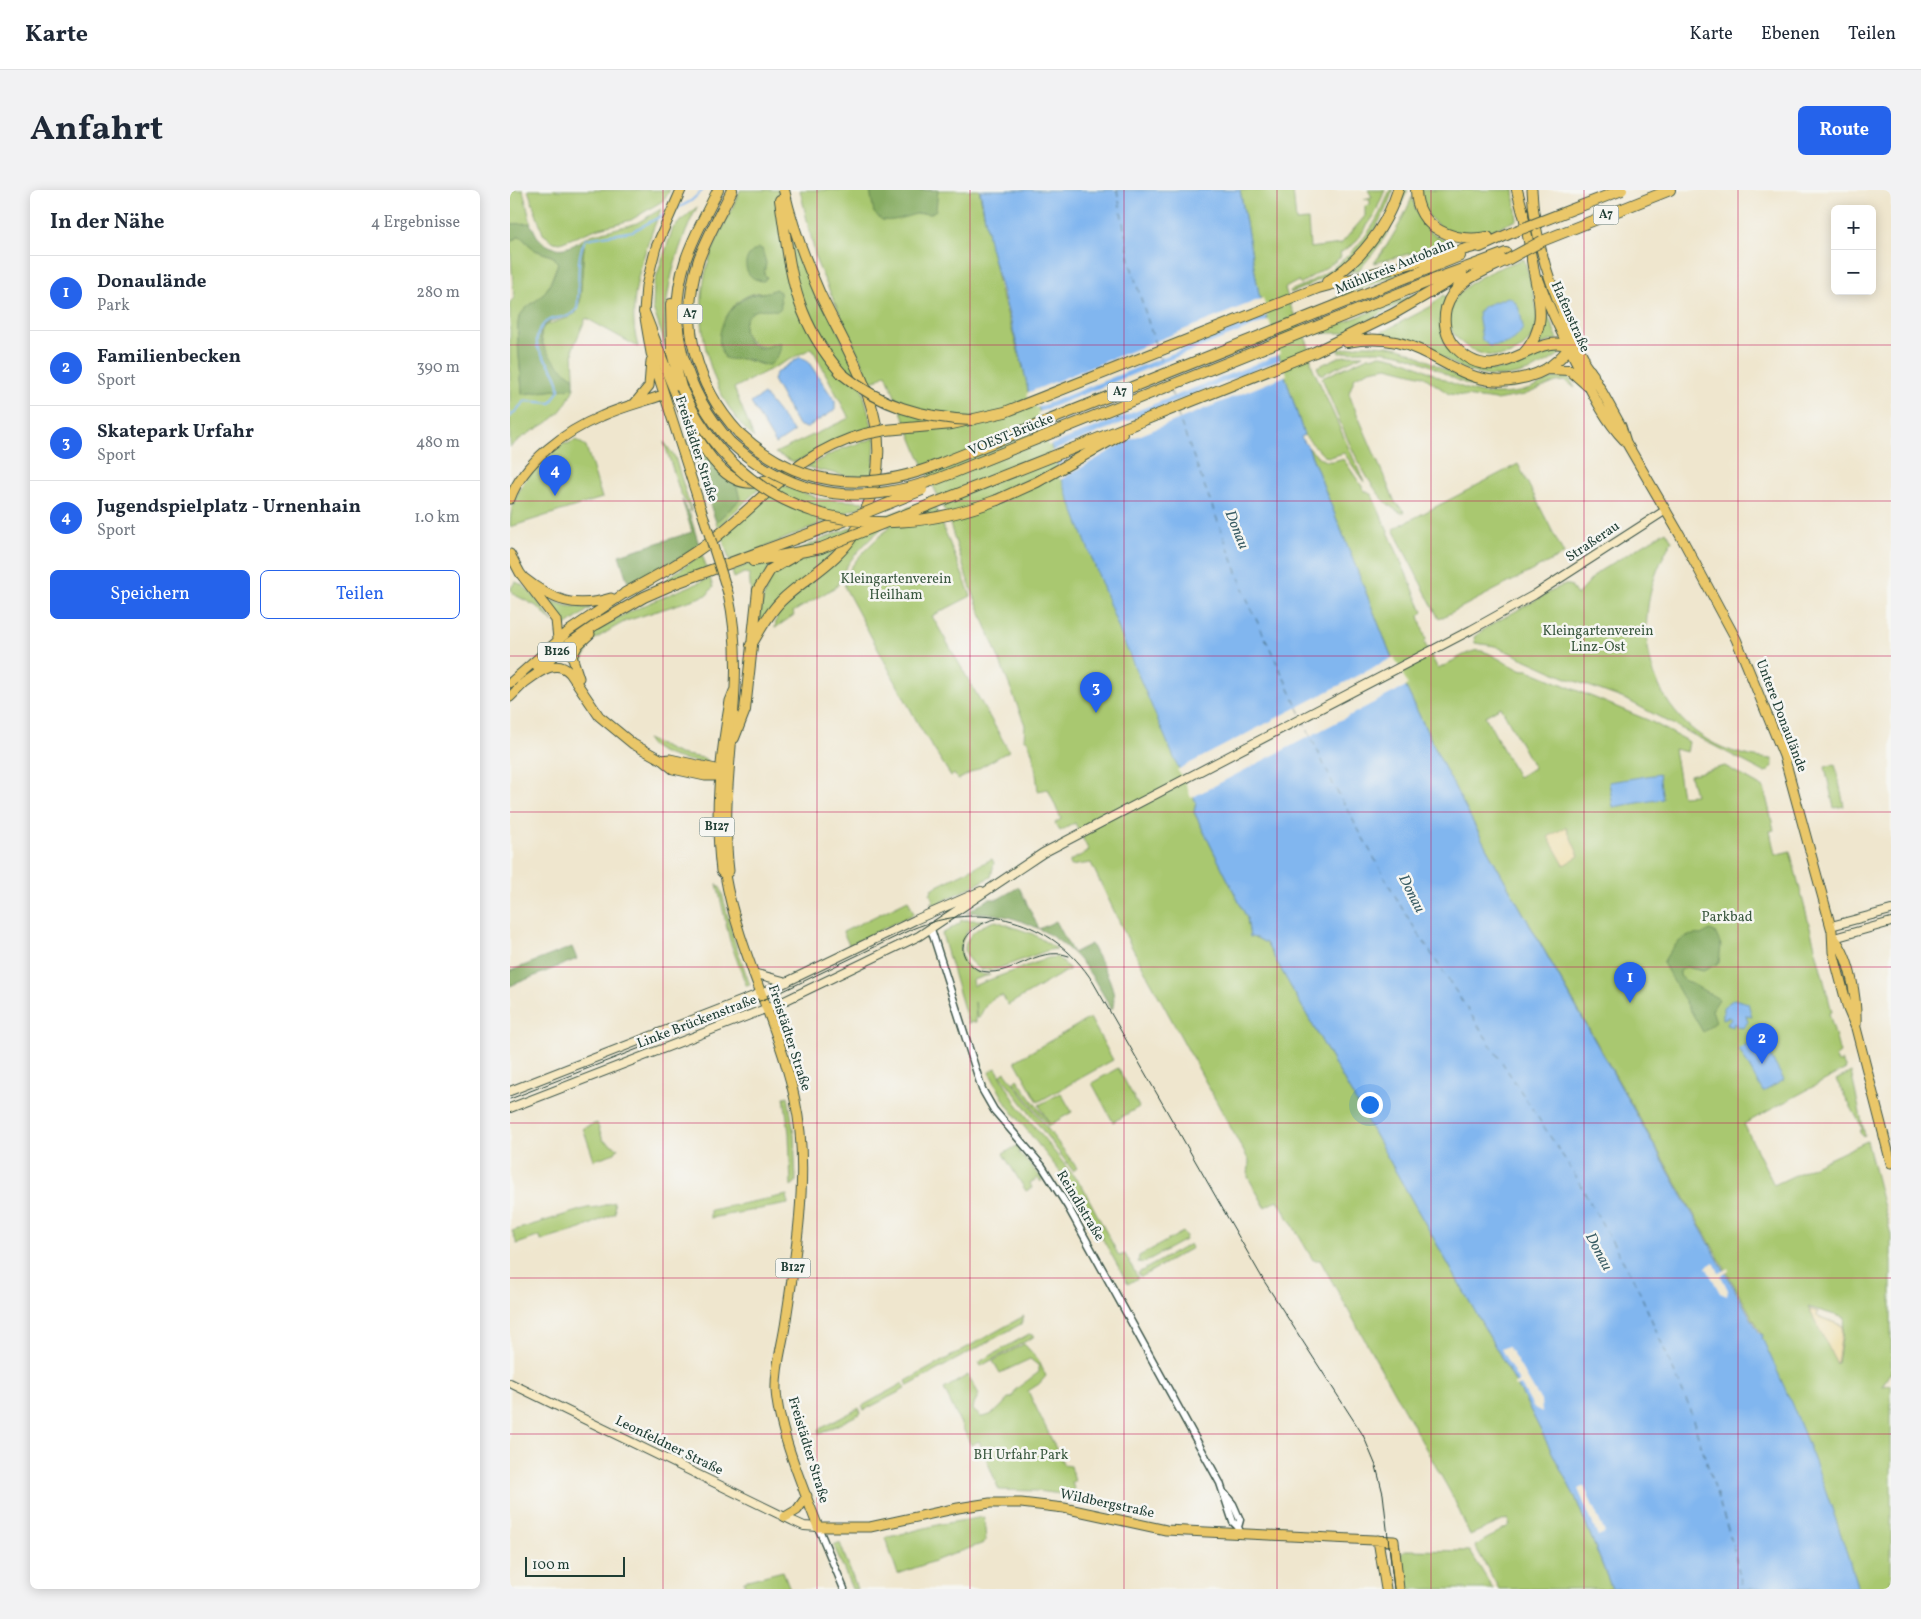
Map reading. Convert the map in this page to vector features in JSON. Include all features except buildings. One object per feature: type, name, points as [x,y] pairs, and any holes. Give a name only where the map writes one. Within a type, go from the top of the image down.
[{"type":"highway","name":"A7","points":[[683,270],[699,227],[718,190]]},
{"type":"highway","name":"VOEST-Brücke","points":[[732,190],[706,243],[696,271],[691,297],[690,327],[693,349],[705,385],[721,412],[739,433],[773,459],[812,476],[854,482],[890,480],[926,470],[1298,322]]},
{"type":"highway","points":[[779,190],[792,278],[802,314],[818,344],[842,374],[872,396],[901,409],[931,417],[972,420]]},
{"type":"highway","points":[[752,645],[764,621],[777,605],[828,564],[850,541],[870,499],[878,463],[877,426],[869,395],[808,265],[791,218],[784,190]]},
{"type":"highway","points":[[1318,288],[1353,263],[1371,244],[1382,227],[1398,190]]},
{"type":"highway","points":[[1416,190],[1420,209],[1426,219],[1445,234],[1468,240],[1505,234]]},
{"type":"highway","points":[[1517,190],[1523,213]]},
{"type":"highway","name":"A7","points":[[1505,234],[1622,190]]},
{"type":"highway","name":"A7","points":[[1506,257],[1670,190]]},
{"type":"highway","name":"Mühlkreis Autobahn","points":[[1298,322],[1505,234]]},
{"type":"highway","points":[[625,593],[677,564],[715,538],[787,474],[828,446],[866,434],[972,420],[1023,406],[1318,288],[1485,244]]},
{"type":"highway","points":[[1506,257],[1457,287],[1448,303],[1445,326],[1448,338],[1454,347],[1474,360],[1494,364],[1520,356],[1548,344],[1568,347],[1575,350],[1586,368],[1593,375]]},
{"type":"highway","name":"Mühlkreis Autobahn","points":[[1303,333],[1430,280],[1482,262],[1506,257]]},
{"type":"highway","points":[[1520,356],[1536,336],[1541,318],[1532,260]]},
{"type":"highway","points":[[706,571],[821,548],[1125,427],[1145,421],[1315,352],[1394,314],[1482,262]]},
{"type":"highway","points":[[683,270],[674,286],[670,332],[672,353],[681,388],[695,416],[714,444],[752,481],[800,507],[829,516],[866,522],[931,519],[987,504],[1036,482],[1145,421]]},
{"type":"highway","name":"VOEST-Brücke","points":[[683,270],[677,315],[679,338],[684,363],[704,409],[730,442],[746,457],[774,474],[804,487],[828,493],[860,496],[892,493],[950,474],[1303,333]]},
{"type":"highway","points":[[644,312],[684,414],[717,464],[730,476],[746,482],[761,482],[787,474]]},
{"type":"highway","points":[[1562,313],[1568,347]]},
{"type":"highway","points":[[1315,352],[1347,342],[1381,339],[1407,345],[1455,370],[1478,378],[1507,381],[1531,376],[1546,369],[1568,347]]},
{"type":"highway","points":[[1546,369],[1570,370],[1588,386]]},
{"type":"highway","points":[[597,624],[644,597],[706,571],[908,496],[950,474]]},
{"type":"highway","points":[[734,738],[745,710],[755,606],[760,585],[774,566],[798,553]]},
{"type":"main road","name":"Freistädter Straße","points":[[681,190],[668,218],[649,270],[644,312],[651,353],[663,395],[728,593],[736,641],[734,691],[736,714],[726,821],[729,871],[725,875]]},
{"type":"main road","name":"Hafenstraße","points":[[1522,190],[1523,213],[1532,260],[1568,347],[1588,386],[1615,431],[1626,442]]},
{"type":"main road","name":"Hafenstraße","points":[[1532,190],[1540,247],[1562,313],[1621,426],[1626,442],[1668,513]]},
{"type":"main road","points":[[634,404],[649,386],[651,353]]},
{"type":"main road","points":[[510,498],[526,472],[553,447],[590,421],[663,395]]},
{"type":"main road","name":"Straßerau","points":[[1430,652],[1534,595],[1668,513]]},
{"type":"main road","name":"Untere Donaulände","points":[[1668,513],[1730,626],[1784,756],[1831,926],[1834,938],[1833,952],[1848,1009],[1856,1028],[1891,1163]]},
{"type":"main road","points":[[510,554],[524,578],[556,620],[559,629],[558,639]]},
{"type":"main road","points":[[524,578],[545,594],[565,602],[589,603],[625,593]]},
{"type":"main road","name":"B126","points":[[510,683],[558,639],[593,613],[625,593]]},
{"type":"main road","points":[[584,695],[573,666],[572,656],[576,648],[597,624]]},
{"type":"main road","name":"B126","points":[[510,696],[556,653],[597,624]]},
{"type":"main road","name":"Linke Brückenstraße","points":[[510,1108],[766,1009],[931,929],[990,888],[1053,848],[1430,652]]},
{"type":"main road","points":[[521,685],[547,668],[558,666],[567,670],[599,716],[637,747],[662,760],[730,774]]},
{"type":"main road","name":"Freistädter Straße","points":[[734,691],[727,714],[720,773],[717,835],[721,871],[725,875],[735,921],[790,1082],[801,1146],[799,1219],[776,1389],[782,1422],[818,1527]]},
{"type":"main road","name":"Linke Brückenstraße","points":[[510,1091],[760,994],[926,915],[990,888]]},
{"type":"main road","points":[[1831,926],[1891,910]]},
{"type":"main road","points":[[926,915],[931,929]]},
{"type":"main road","points":[[1834,938],[1891,922]]},
{"type":"main road","name":"Linke Brückenstraße","points":[[753,973],[772,980],[787,982]]},
{"type":"main road","name":"Leonfeldner Straße","points":[[510,1383],[804,1526],[818,1527]]},
{"type":"main road","points":[[785,1517],[797,1510],[807,1496]]},
{"type":"main road","name":"Wildbergstraße","points":[[818,1527],[870,1527],[958,1508],[990,1503],[1021,1503],[1080,1511],[1153,1528],[1240,1530],[1394,1541],[1399,1589]]},
{"type":"main road","points":[[1378,1540],[1386,1589]]},
{"type":"street","name":"Reindlstraße","points":[[931,929],[972,1064],[988,1101],[1042,1166],[1060,1194],[1164,1380],[1224,1493],[1233,1522],[1240,1530]]},
{"type":"street","name":"Freistädter Straße","points":[[818,1527],[844,1589]]},
{"type":"green space","points":[[510,190],[523,190],[531,224],[510,224]]},
{"type":"green space","points":[[528,190],[670,190],[664,200],[631,220],[596,229],[560,243],[554,242],[543,234]]},
{"type":"green space","points":[[740,190],[779,190],[789,223],[859,376],[873,430],[794,462],[775,453],[849,418],[812,348],[734,388],[754,438],[738,421],[725,401],[715,379],[708,356],[703,331],[702,307],[704,283],[709,260]],"holes":[[[771,292],[780,299],[781,303],[759,308],[751,312],[745,321],[745,333],[752,343],[758,346],[770,346],[763,365],[722,353],[721,344],[724,325],[727,316],[738,302],[755,293]]]},
{"type":"green space","points":[[800,190],[979,190],[999,286],[1026,378],[1029,399],[1036,400],[1052,449],[1191,789],[1196,803],[1194,812],[1247,918],[1250,937],[1257,938],[1266,943],[1522,1394],[1576,1499],[1612,1589],[1499,1589],[1475,1546],[1510,1525],[1507,1519],[1470,1535],[1453,1497],[1320,1260],[1313,1260],[1278,1200],[1265,1207],[1248,1177],[1249,1161],[1129,942],[1091,863],[1070,866],[1070,861],[1089,851],[1075,823],[1060,831],[1055,823],[1061,819],[1048,789],[1038,791],[1032,752],[1027,740],[1024,740],[1025,725],[967,578],[948,518],[917,451],[886,374],[871,383],[817,263]]},
{"type":"green space","points":[[870,190],[938,190],[936,210],[930,214],[924,213],[895,220],[882,220],[874,213]]},
{"type":"green space","points":[[1240,190],[1293,190],[1296,221],[1308,220],[1310,248],[1341,244],[1365,216],[1365,206],[1370,205],[1370,200],[1364,199],[1372,197],[1368,190],[1385,190],[1374,216],[1355,243],[1340,253],[1341,257],[1300,284],[1298,281],[1285,288],[1290,305],[1308,344],[1312,366],[1364,482],[1344,453],[1330,457],[1324,456],[1304,435],[1259,294]]},
{"type":"green space","points":[[1390,190],[1393,190],[1386,209],[1367,240],[1355,254],[1326,276],[1291,293],[1290,291],[1324,274],[1352,252],[1374,224]]},
{"type":"green space","points":[[1402,190],[1408,190],[1387,234],[1359,270],[1347,273],[1366,255],[1381,236]]},
{"type":"green space","points":[[1421,190],[1514,190],[1517,220],[1482,233],[1467,235],[1456,233],[1438,225],[1430,218],[1421,200]]},
{"type":"green space","points":[[1412,197],[1420,219],[1425,226],[1436,236],[1451,241],[1451,245],[1447,248],[1431,248],[1374,263],[1395,232]]},
{"type":"green space","points":[[697,207],[683,240],[668,293],[665,329],[666,347],[653,308],[654,284],[673,228]]},
{"type":"green space","points":[[661,209],[648,242],[635,294],[635,330],[638,347],[586,318],[573,348],[574,378],[561,369],[549,355],[542,340],[542,333],[544,326],[570,317],[580,301],[584,245],[580,241],[591,235],[637,223]]},
{"type":"green space","points":[[529,223],[537,236],[552,247],[569,247],[580,241],[584,245],[580,301],[576,313],[547,323],[540,332],[541,339],[549,354],[562,369],[574,378],[574,388],[522,394],[518,342],[519,318],[524,310],[546,291],[558,263],[554,257],[535,250],[520,236],[510,242],[510,224]]},
{"type":"green space","points":[[520,236],[535,250],[554,257],[558,263],[550,284],[543,295],[525,310],[518,322],[522,394],[574,388],[560,411],[553,418],[510,447],[510,302],[514,298],[510,242]]},
{"type":"green space","points":[[759,248],[762,249],[766,263],[764,274],[767,277],[764,281],[752,277],[746,267],[748,257]]},
{"type":"green space","points":[[1524,259],[1536,304],[1537,322],[1534,333],[1517,351],[1502,356],[1485,355],[1470,348],[1457,338],[1450,325],[1449,310],[1458,295],[1464,288],[1480,277]]},
{"type":"green space","points":[[1419,265],[1332,301],[1360,279]]},
{"type":"green space","points":[[1430,288],[1344,333],[1317,333]]},
{"type":"green space","points":[[775,289],[780,292],[781,308],[777,311],[764,309],[754,312],[747,317],[744,324],[748,339],[753,345],[762,348],[781,343],[777,358],[770,365],[745,359],[725,358],[719,340],[720,331],[728,314],[741,300]]},
{"type":"green space","points":[[1443,295],[1446,297],[1445,342],[1453,352],[1469,365],[1491,370],[1503,369],[1538,351],[1560,347],[1564,351],[1529,371],[1504,376],[1490,376],[1464,369],[1415,344],[1394,336],[1382,334],[1382,332],[1430,307]]},
{"type":"green space","points":[[1544,306],[1558,339],[1535,346]]},
{"type":"green space","points":[[1363,345],[1400,348],[1457,376],[1484,385],[1514,385],[1554,371],[1560,373],[1507,389],[1486,389],[1458,381],[1424,363],[1397,353],[1368,351],[1339,353],[1339,350]]},
{"type":"green space","points":[[1363,355],[1320,374],[1317,367],[1339,357]]},
{"type":"green space","points":[[1381,355],[1411,363],[1452,383],[1480,393],[1500,394],[1519,392],[1560,377],[1570,379],[1575,388],[1566,381],[1556,382],[1524,395],[1496,400],[1449,394],[1423,376],[1387,367],[1370,370],[1355,377],[1349,393],[1352,402],[1395,502],[1405,512],[1402,513],[1389,505],[1377,492],[1365,474],[1344,432],[1322,378],[1368,357]]},
{"type":"green space","points":[[694,436],[736,483],[740,500],[716,522],[688,440]]},
{"type":"green space","points":[[875,438],[873,476],[846,476],[806,467],[841,449]]},
{"type":"green space","points":[[576,440],[586,446],[602,498],[510,527],[511,513],[515,500],[527,478],[544,459],[565,442],[567,444]]},
{"type":"green space","points":[[664,442],[675,457],[692,513],[680,492]]},
{"type":"green space","name":"Parkbad","points":[[1308,447],[1326,461],[1344,460],[1365,491],[1372,495],[1423,612],[1419,616],[1426,640],[1424,642],[1438,669],[1465,654],[1474,651],[1487,652],[1514,667],[1528,670],[1650,721],[1689,742],[1687,752],[1674,749],[1682,796],[1695,795],[1690,775],[1725,766],[1764,788],[1774,830],[1770,831],[1775,855],[1790,851],[1832,1012],[1829,1013],[1840,1053],[1835,1057],[1838,1062],[1842,1061],[1846,1069],[1744,1124],[1774,1185],[1867,1141],[1891,1235],[1891,1374],[1882,1386],[1891,1385],[1891,1589],[1858,1589],[1814,1461],[1761,1337],[1763,1336],[1487,849],[1441,761],[1392,658]],"holes":[[[1501,707],[1534,768],[1518,777],[1485,716]],[[1808,1307],[1845,1318],[1838,1363]]]},
{"type":"green space","points":[[1518,464],[1564,554],[1439,619],[1393,529]]},
{"type":"green space","points":[[736,483],[762,486],[718,527],[716,522],[740,500]]},
{"type":"green space","points":[[780,484],[820,499],[864,502],[864,505],[730,562],[722,536]]},
{"type":"green space","name":"Kleingartenverein Heilham","points":[[932,499],[971,596],[932,616],[1009,751],[958,780],[954,774],[951,776],[921,729],[845,588],[845,580],[854,563],[891,526],[884,526],[857,553],[845,568],[837,586],[793,612],[794,615],[775,628],[777,615],[774,613],[868,522]]},
{"type":"green space","points":[[682,500],[690,515],[699,545],[684,556],[629,586],[619,555],[692,532]]},
{"type":"green space","points":[[855,526],[845,541],[757,628],[768,585],[776,570],[786,559],[815,542]]},
{"type":"green space","name":"Kleingartenverein Linz-Ost","points":[[1666,531],[1672,541],[1655,577],[1647,613],[1648,649],[1658,682],[1675,711],[1700,735],[1733,751],[1772,759],[1773,766],[1769,771],[1764,772],[1627,700],[1564,677],[1495,646],[1475,643],[1474,637],[1487,627],[1563,585],[1570,585],[1577,595],[1598,572]]},
{"type":"green space","points":[[783,550],[769,567],[752,604],[749,574],[744,573],[734,578],[732,571]]},
{"type":"green space","points":[[702,554],[707,570],[666,587],[664,581]]},
{"type":"green space","points":[[710,578],[713,587],[707,595],[626,621],[592,641],[579,669],[576,658],[577,650],[584,640],[598,629],[658,599]]},
{"type":"green space","points":[[515,582],[531,593],[553,623],[538,607],[513,594],[511,588]]},
{"type":"green space","points":[[544,598],[567,606],[591,608],[564,627],[561,619]]},
{"type":"green space","points":[[647,739],[679,754],[704,758],[709,762],[684,760],[674,757],[656,749]]},
{"type":"green space","points":[[1835,764],[1844,806],[1834,808],[1825,767]]},
{"type":"green space","points":[[992,859],[994,863],[991,877],[937,904],[930,903],[933,901],[930,893],[931,889]]},
{"type":"green space","points":[[717,884],[721,889],[734,940],[750,985],[746,985],[730,941]]},
{"type":"green space","points":[[1019,887],[1039,929],[1056,921],[1073,953],[1091,944],[1111,984],[1114,1002],[1112,1010],[1095,980],[1083,964],[1059,941],[1045,932],[1015,919],[982,913],[966,913],[989,899],[998,899]]},
{"type":"green space","points":[[908,900],[914,914],[849,945],[843,932]]},
{"type":"green space","points":[[961,920],[984,920],[966,933],[962,942],[963,960],[978,973],[990,975],[972,980],[973,986],[1048,958],[1057,957],[1070,969],[1008,1005],[1003,996],[994,998],[988,1003],[979,1018],[977,1018],[975,1002],[976,1022],[968,1023],[942,934],[960,923]]},
{"type":"green space","points":[[996,921],[1033,934],[1057,949],[1049,950],[997,969],[981,970],[967,956],[965,948],[967,941],[978,929]]},
{"type":"green space","points":[[1710,930],[1715,932],[1721,945],[1719,963],[1703,971],[1686,967],[1680,971],[1680,976],[1685,980],[1719,999],[1712,1010],[1716,1022],[1703,1032],[1663,963],[1673,947],[1683,939],[1688,936],[1701,935]]},
{"type":"green space","points":[[572,947],[577,959],[510,986],[510,971]]},
{"type":"green space","points":[[1090,1018],[1113,1060],[1038,1102],[1015,1061]]},
{"type":"green space","points":[[996,1068],[1016,1103],[1083,1188],[1119,1256],[1125,1254],[1138,1278],[1128,1284],[1076,1192],[1007,1105],[989,1072]]},
{"type":"green space","points":[[1118,1068],[1139,1107],[1113,1122],[1092,1083]]},
{"type":"green space","points":[[1005,1072],[1077,1168],[1073,1171],[1001,1075]]},
{"type":"green space","points":[[1851,1072],[1865,1136],[1864,1137],[1860,1133],[1862,1127],[1836,1080]]},
{"type":"green space","points":[[1017,1079],[1049,1123],[1039,1105],[1061,1093],[1072,1112],[1048,1126],[1014,1082]]},
{"type":"green space","points":[[788,1096],[794,1134],[796,1182],[791,1186],[789,1133],[784,1097]]},
{"type":"green space","points":[[597,1123],[603,1140],[618,1148],[615,1153],[594,1160],[583,1128]]},
{"type":"green space","points":[[1018,1145],[1020,1147],[1019,1153],[1041,1177],[1043,1172],[1041,1182],[1038,1178],[1030,1183],[1032,1188],[1026,1191],[1003,1154]]},
{"type":"green space","points":[[787,1195],[788,1204],[710,1218],[710,1210]]},
{"type":"green space","points":[[614,1202],[615,1213],[581,1229],[541,1241],[540,1236],[517,1244],[512,1231],[587,1208]]},
{"type":"green space","points":[[1183,1232],[1186,1236],[1185,1240],[1143,1263],[1138,1262],[1139,1256]]},
{"type":"green space","points":[[1190,1244],[1192,1248],[1141,1277],[1138,1273]]},
{"type":"green space","points":[[1024,1316],[1021,1324],[908,1386],[906,1381]]},
{"type":"green space","points":[[1029,1334],[1035,1336],[981,1366],[979,1362]]},
{"type":"green space","name":"BH Urfahr Park","points":[[1024,1344],[1038,1359],[1046,1376],[1039,1384],[1028,1391],[1064,1465],[1071,1466],[1075,1482],[1072,1482],[1076,1496],[1038,1491],[999,1490],[979,1441],[971,1445],[944,1389],[968,1375],[979,1394],[973,1410],[981,1417],[993,1413],[1008,1398],[1012,1398],[1016,1389],[1039,1372],[1039,1366],[1030,1359],[1000,1373],[993,1361]]},
{"type":"green space","points":[[903,1383],[905,1389],[864,1410],[862,1406]]},
{"type":"green space","points":[[859,1408],[861,1413],[820,1434],[818,1430]]},
{"type":"green space","points":[[984,1517],[986,1541],[984,1543],[898,1574],[885,1538],[941,1524]]},
{"type":"green space","points":[[840,1543],[857,1589],[852,1589],[834,1546]]},
{"type":"green space","points":[[1406,1550],[1470,1551],[1493,1589],[1405,1589],[1401,1554]]},
{"type":"green space","points":[[783,1571],[790,1589],[745,1589],[744,1581]]},
{"type":"sand","points":[[1566,827],[1579,856],[1564,865],[1548,837]]},
{"type":"sand","points":[[1809,1309],[1818,1312],[1817,1316],[1843,1326],[1837,1364]]},
{"type":"water","name":"Donau","points":[[980,190],[1240,190],[1259,294],[1304,435],[1301,437],[1308,447],[1392,658],[1441,761],[1487,849],[1760,1334],[1763,1335],[1762,1338],[1815,1462],[1838,1525],[1858,1589],[1612,1589],[1576,1499],[1522,1394],[1266,943],[1257,938],[1250,937],[1247,918],[1194,812],[1196,803],[1191,789],[1178,767],[1123,640],[1062,480],[1036,400],[1030,399],[1023,366],[990,247]]},
{"type":"water","points":[[1508,297],[1515,302],[1521,314],[1523,328],[1513,340],[1500,345],[1489,346],[1482,340],[1478,313],[1484,306]]},
{"type":"water","points":[[800,357],[807,360],[835,401],[835,410],[806,428],[798,425],[773,380],[776,373]]},
{"type":"water","points":[[764,394],[794,432],[776,444],[751,403]]},
{"type":"water","points":[[1659,774],[1663,799],[1613,807],[1609,782]]},
{"type":"water","points":[[1734,999],[1748,1003],[1752,1017],[1746,1016],[1748,1022],[1743,1028],[1738,1027],[1734,1023],[1733,1027],[1726,1025],[1731,1019],[1729,1017],[1723,1019],[1723,1007]]},
{"type":"water","points":[[1754,1040],[1758,1044],[1763,1043],[1784,1080],[1763,1092],[1739,1049]]},
{"type":"pier","points":[[1263,298],[1268,315],[1036,408],[1034,401],[1028,400],[1027,393]]},
{"type":"pier","points":[[1269,320],[1280,354],[1048,446],[1037,413]]},
{"type":"pier","points":[[1282,359],[1287,375],[1131,439],[1060,480],[1055,467],[1068,459],[1054,463],[1050,452]]},
{"type":"pier","points":[[1394,657],[1408,685],[1191,798],[1184,779],[1177,770]]},
{"type":"pier","points":[[1714,1262],[1719,1273],[1728,1268],[1729,1271],[1721,1276],[1728,1290],[1727,1296],[1720,1293],[1706,1267]]},
{"type":"pier","points":[[1508,1346],[1541,1401],[1542,1412],[1533,1407],[1521,1385],[1516,1387],[1514,1385],[1519,1382],[1501,1349]]},
{"type":"pier","points":[[1584,1486],[1605,1533],[1598,1536],[1578,1489]]},
{"type":"waterway","points":[[676,209],[691,201],[703,190]]},
{"type":"waterway","points":[[510,417],[525,401],[551,403],[559,390],[557,378],[538,348],[537,336],[543,325],[549,320],[570,315],[577,309],[580,255],[586,239],[633,231],[667,213]]},
{"type":"ferry route","points":[[1117,190],[1131,266],[1156,347]]},
{"type":"ferry route","points":[[1159,356],[1163,368]]},
{"type":"ferry route","points":[[1171,391],[1175,404]]},
{"type":"ferry route","points":[[1177,413],[1249,604],[1301,714]]},
{"type":"ferry route","points":[[1303,720],[1333,784],[1403,910],[1572,1170],[1637,1286],[1688,1404],[1732,1542],[1743,1589]]},
{"type":"tram line","points":[[510,1099],[775,995],[912,929],[963,916],[1013,921],[1036,930],[1057,943],[1076,960],[1093,982],[1264,1281],[1363,1435],[1376,1466],[1383,1494],[1394,1589]]},
{"type":"tram line","points":[[996,919],[977,926],[965,939],[964,955],[969,963],[978,970],[989,972],[1001,971],[1045,955],[1069,956]]},
{"type":"place","name":"Jugendspielplatz - Urnenhain","points":[[555,496]]},
{"type":"place","name":"Skatepark Urfahr","points":[[1096,713]]},
{"type":"place","name":"Donaulände","points":[[1630,1003]]},
{"type":"place","name":"Familienbecken","points":[[1762,1064]]}]
